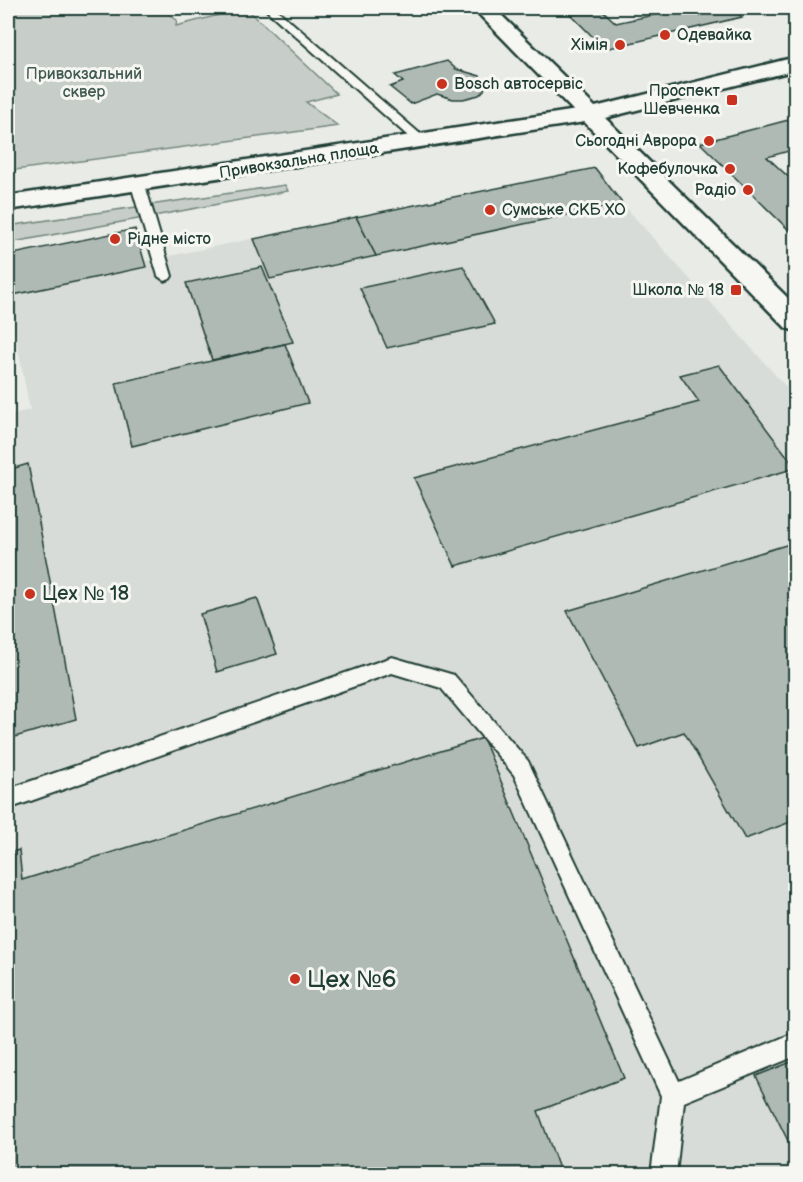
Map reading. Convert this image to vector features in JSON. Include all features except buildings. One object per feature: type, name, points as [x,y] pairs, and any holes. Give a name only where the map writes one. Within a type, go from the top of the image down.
[{"type":"main road","points":[[483,8],[795,322]]},
{"type":"main road","name":"Привокзальна площа","points":[[8,203],[590,115],[795,63]]},
{"type":"lane","points":[[269,8],[422,142]]},
{"type":"lane","points":[[138,185],[165,276]]},
{"type":"lane","points":[[8,799],[392,665],[447,681],[521,768],[673,1095],[664,1174]]},
{"type":"lane","points":[[673,1095],[795,1044]]},
{"type":"shaded area","points":[[595,168],[622,203],[795,397],[795,1174],[8,1174],[8,415],[30,410],[8,296],[146,267],[145,261]]},
{"type":"green space","name":"Привокзальний сквер","points":[[8,8],[159,8],[177,20],[176,26],[246,8],[337,94],[306,102],[338,126],[8,171]]},
{"type":"green space","points":[[285,185],[288,191],[8,243],[8,226]]},
{"type":"place","name":"Одевайка","points":[[665,35]]},
{"type":"place","name":"Хімія","points":[[620,45]]},
{"type":"place","name":"Bosch автосервіс","points":[[442,84]]},
{"type":"place","name":"Проспект Шевченка","points":[[732,100]]},
{"type":"place","name":"Сьогодні Аврора","points":[[709,141]]},
{"type":"place","name":"Кофебулочка","points":[[730,169]]},
{"type":"place","name":"Радіо","points":[[748,190]]},
{"type":"place","name":"Сумське СКБ ХО","points":[[490,210]]},
{"type":"place","name":"Рідне місто","points":[[115,239]]},
{"type":"place","name":"Школа № 18","points":[[736,290]]},
{"type":"place","name":"Цех № 18","points":[[30,594]]},
{"type":"place","name":"Цех №6","points":[[295,979]]}]
